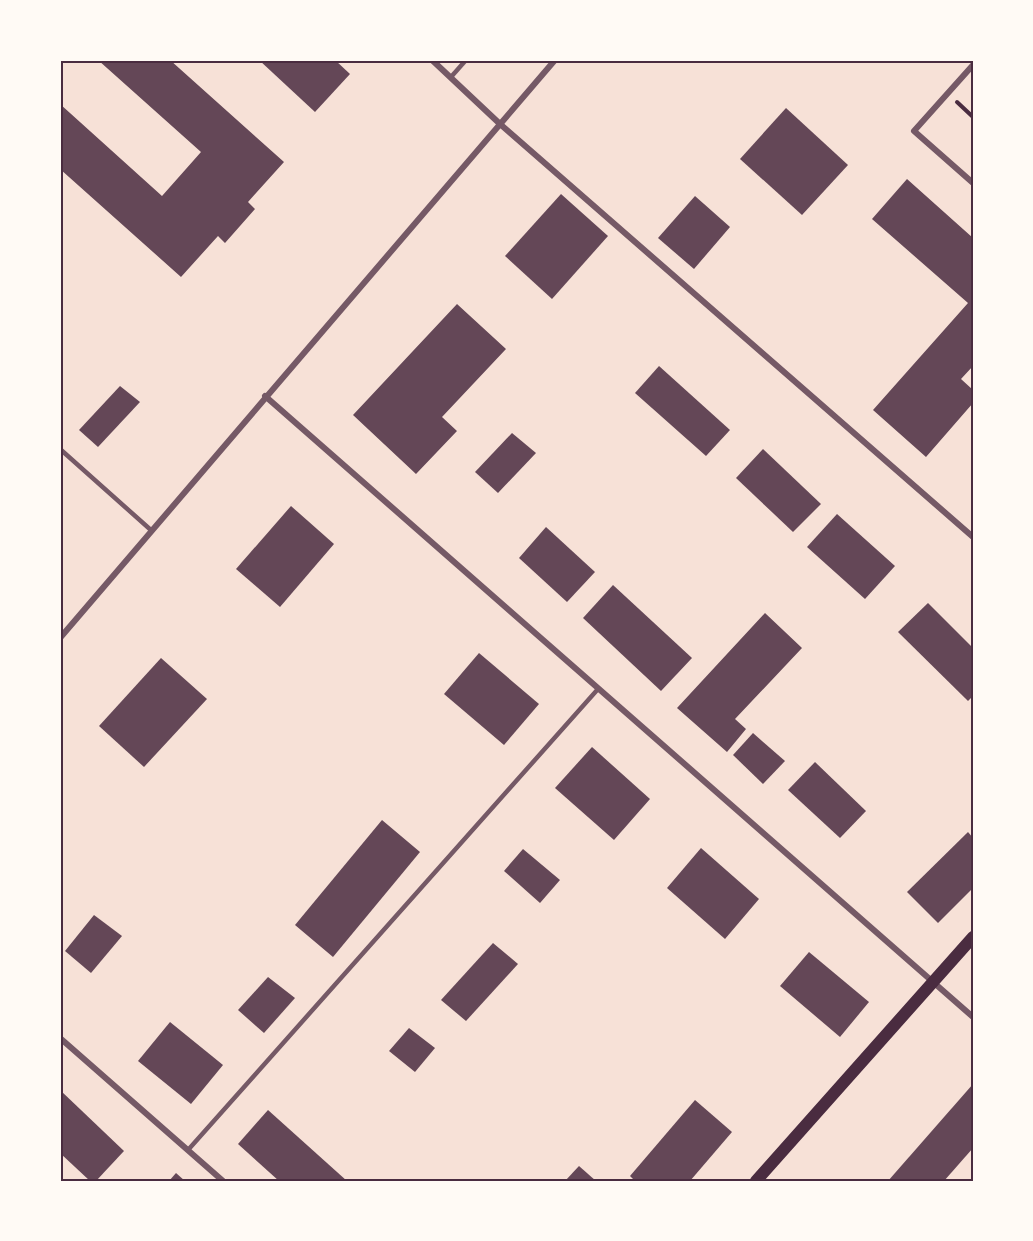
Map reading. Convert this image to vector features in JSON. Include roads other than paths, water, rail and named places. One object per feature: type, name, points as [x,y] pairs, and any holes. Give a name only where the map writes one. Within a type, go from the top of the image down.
[{"type":"main road","points":[[756,1181],[973,937]]},
{"type":"street","points":[[432,60],[500,124],[973,537]]},
{"type":"street","points":[[60,638],[555,60]]},
{"type":"street","points":[[973,65],[914,131],[973,183]]},
{"type":"street","points":[[266,396],[932,984],[973,1017]]},
{"type":"street","points":[[60,1038],[224,1181]]},
{"type":"lane","points":[[451,77],[466,60]]},
{"type":"lane","points":[[60,449],[152,531]]},
{"type":"lane","points":[[188,1150],[598,689]]}]
